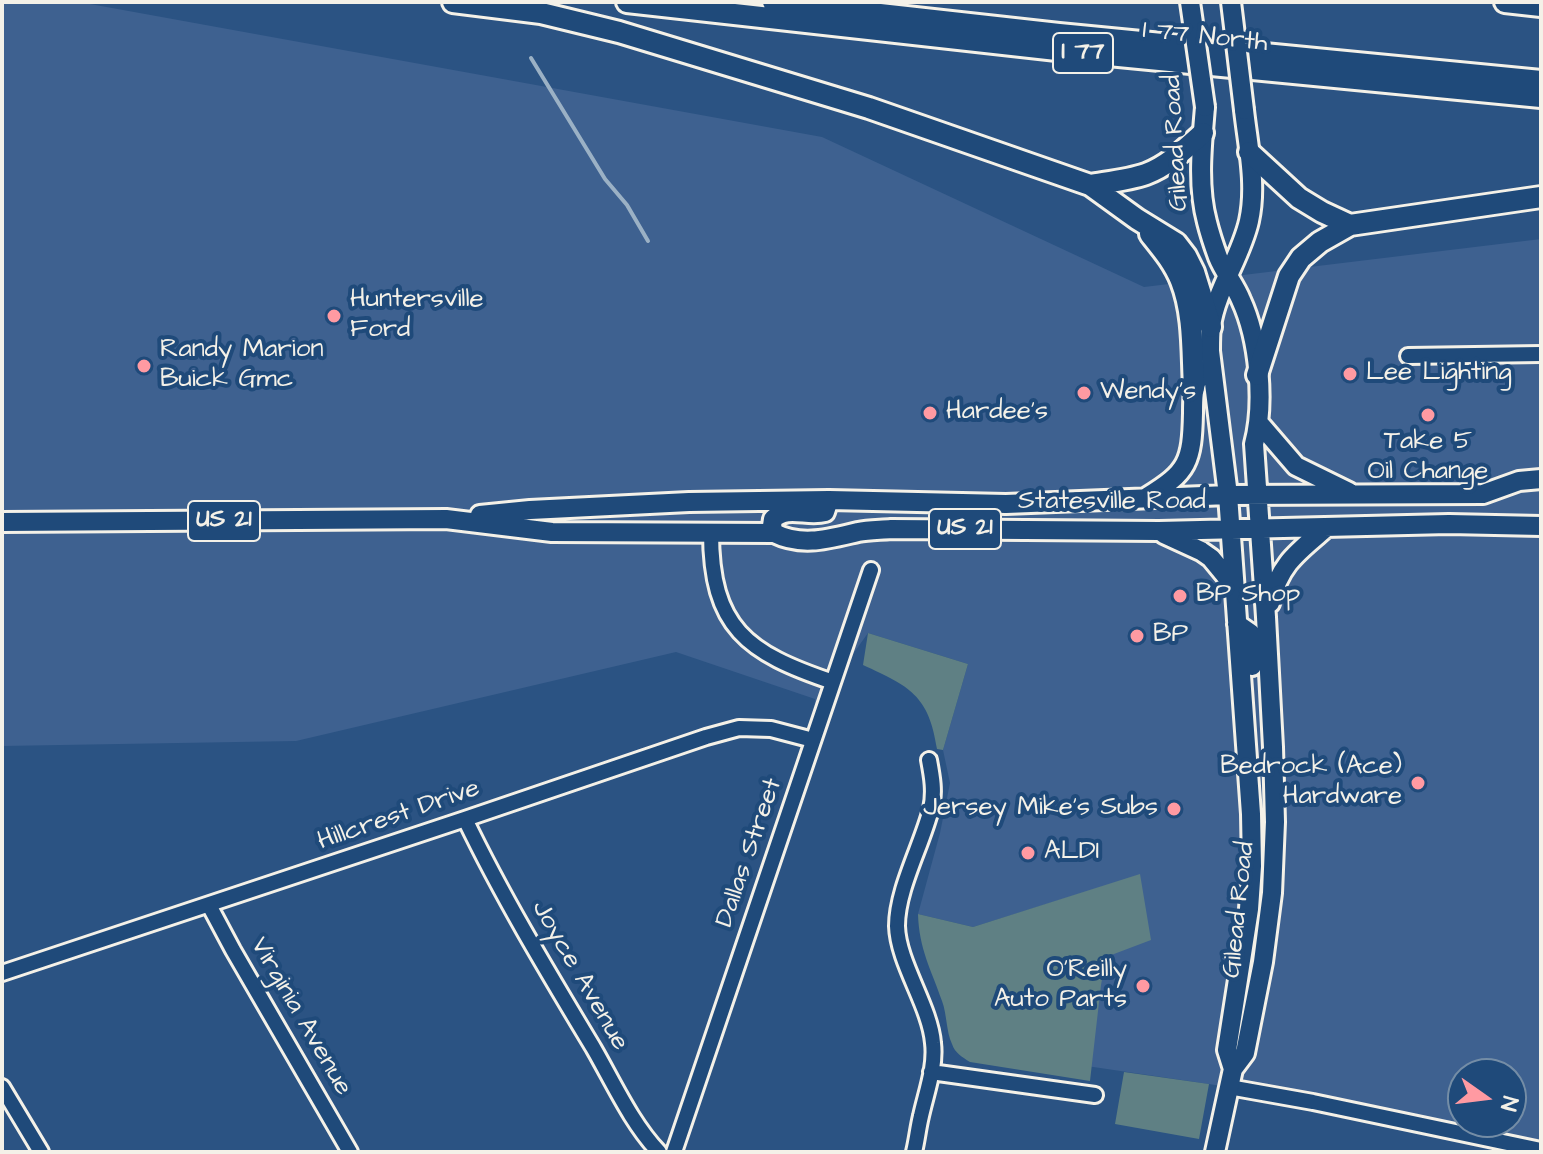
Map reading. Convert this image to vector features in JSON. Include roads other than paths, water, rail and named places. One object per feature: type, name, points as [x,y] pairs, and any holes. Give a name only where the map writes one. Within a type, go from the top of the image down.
[{"type":"highway","points":[[453,2],[541,13],[619,32],[869,108],[1090,185],[1176,243],[1194,272],[1211,327]]},
{"type":"highway","name":"I 77 North","points":[[627,2],[1087,53],[1541,97]]},
{"type":"highway","name":"I 77","points":[[773,2],[1074,36],[1541,81]]},
{"type":"highway","points":[[1505,2],[1541,6]]},
{"type":"highway","points":[[1090,185],[1145,175],[1174,158],[1203,133]]},
{"type":"highway","points":[[1249,152],[1299,198],[1350,225]]},
{"type":"highway","points":[[1257,375],[1289,276],[1301,258],[1320,242],[1350,225],[1541,197]]},
{"type":"highway","points":[[1137,219],[1165,252],[1183,288],[1191,335],[1194,387]]},
{"type":"main road","name":"Gilead Road","points":[[1190,2],[1205,107],[1202,186],[1206,219],[1219,259],[1249,320],[1257,375],[1259,423],[1254,444],[1275,822],[1272,893],[1258,992],[1245,1053],[1231,1078],[1215,1152]]},
{"type":"main road","name":"Gilead Road","points":[[1231,2],[1253,188],[1244,239],[1215,310],[1210,351],[1228,495],[1252,866],[1249,909],[1227,1050],[1231,1078]]},
{"type":"main road","points":[[1146,498],[1172,482],[1183,468],[1192,438],[1194,387],[1210,351]]},
{"type":"main road","points":[[1259,423],[1296,466],[1352,494]]},
{"type":"main road","name":"Statesville Road","points":[[2,522],[446,519],[530,510],[689,502],[829,500],[1006,504],[1228,495],[1483,494],[1519,481],[1541,479]]},
{"type":"main road","points":[[774,533],[773,519],[779,513],[820,514],[825,512],[829,500]]},
{"type":"main road","name":"Statesville Road","points":[[446,519],[552,532],[774,533],[785,539],[813,542],[857,532],[891,529],[1159,531],[1535,522]]},
{"type":"main road","points":[[1266,617],[1275,583],[1289,561],[1327,527]]},
{"type":"main road","points":[[1159,531],[1211,558],[1234,586]]},
{"type":"main road","points":[[1237,624],[1250,633],[1256,719],[1261,731],[1272,730]]},
{"type":"main road","points":[[1244,735],[1257,745],[1264,835],[1274,848]]},
{"type":"street","points":[[1408,356],[1541,354]]},
{"type":"street","points":[[711,532],[712,573],[720,601],[733,624],[752,644],[772,658],[833,682]]},
{"type":"street","name":"Dallas Street","points":[[674,1152],[871,570]]},
{"type":"street","name":"Hillcrest Drive","points":[[2,973],[706,737],[739,728],[771,729],[813,740]]},
{"type":"street","points":[[914,1152],[931,1072],[933,1043],[897,925],[931,809],[933,794],[929,760]]},
{"type":"street","name":"Joyce Avenue","points":[[465,819],[543,964],[639,1126],[659,1152]]},
{"type":"street","name":"Virginia Avenue","points":[[209,905],[350,1152]]},
{"type":"street","points":[[931,1072],[1095,1095]]},
{"type":"street","points":[[1231,1078],[1313,1102],[1541,1150]]},
{"type":"street","points":[[2,1087],[41,1152]]},
{"type":"waterway","points":[[531,58],[605,179],[627,205],[648,241]]},
{"type":"place","name":"Huntersville Ford","points":[[334,316]]},
{"type":"place","name":"Randy Marion Buick Gmc","points":[[144,366]]},
{"type":"place","name":"Lee Lighting","points":[[1350,374]]},
{"type":"place","name":"Wendy's","points":[[1084,393]]},
{"type":"place","name":"Hardee's","points":[[930,413]]},
{"type":"place","name":"Take 5 Oil Change","points":[[1428,415]]},
{"type":"place","name":"BP Shop","points":[[1180,596]]},
{"type":"place","name":"BP","points":[[1137,636]]},
{"type":"place","name":"Bedrock (Ace) Hardware","points":[[1418,783]]},
{"type":"place","name":"Jersey Mike's Subs","points":[[1174,809]]},
{"type":"place","name":"ALDI","points":[[1028,853]]},
{"type":"place","name":"O'Reilly Auto Parts","points":[[1143,986]]}]
